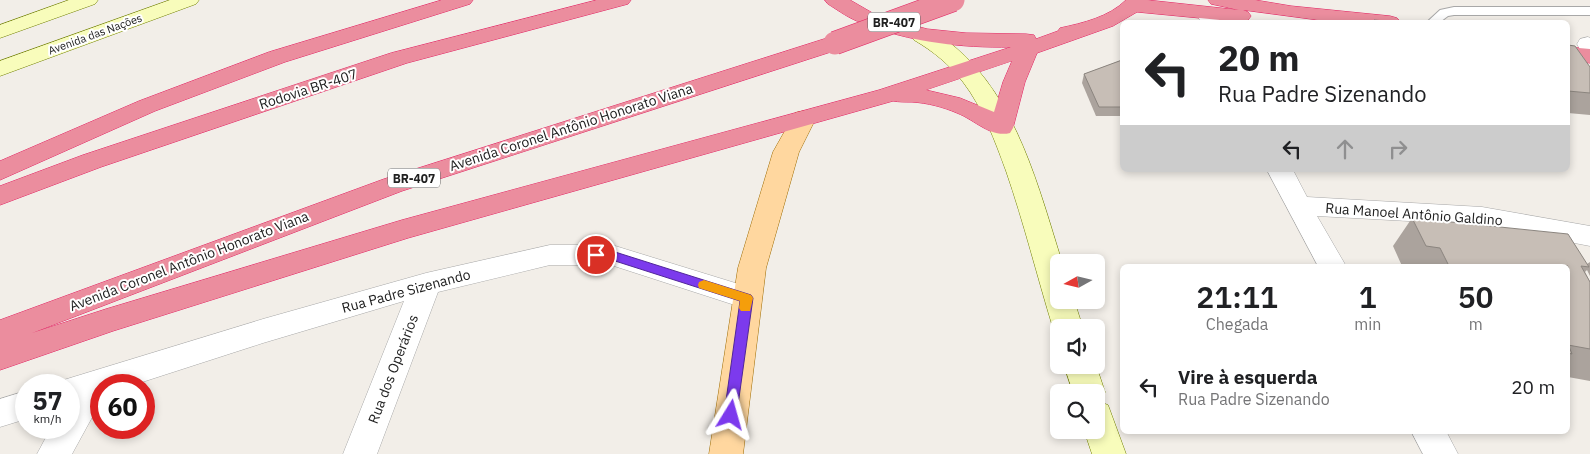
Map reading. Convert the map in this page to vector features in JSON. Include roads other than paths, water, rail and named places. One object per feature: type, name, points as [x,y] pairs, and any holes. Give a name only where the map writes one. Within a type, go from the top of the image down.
[{"type":"highway","points":[[0,171],[147,106],[277,57],[463,0]]},
{"type":"highway","name":"Rodovia BR-407","points":[[0,196],[92,161],[400,58],[621,0]]},
{"type":"highway","points":[[835,0],[868,18],[922,35],[980,42],[1037,40],[1087,30]]},
{"type":"highway","name":"Avenida Coronel Antônio Honorato Viana","points":[[0,333],[393,184],[835,43],[953,0]]},
{"type":"highway","points":[[0,356],[402,230],[886,95],[1087,30],[1113,18],[1135,3],[1279,20]]},
{"type":"highway","points":[[1212,12],[1292,12],[1370,20]]},
{"type":"highway","points":[[1570,53],[1585,47]]},
{"type":"highway","points":[[886,95],[916,96],[952,104],[987,117],[1001,128],[1014,82],[1028,49]]},
{"type":"main road","points":[[726,454],[752,268],[786,152],[804,118]]},
{"type":"street","points":[[0,32],[88,0]]},
{"type":"street","name":"Avenida das Nações","points":[[0,69],[189,0]]},
{"type":"street","points":[[922,35],[943,49],[964,69],[980,90],[1001,128],[1018,171],[1050,271]]},
{"type":"street","points":[[1281,172],[1331,264]]},
{"type":"street","name":"Rua Manoel Antônio Galdino","points":[[1298,206],[1482,216],[1590,236]]},
{"type":"street","name":"Rua Padre Sizenando","points":[[81,388],[263,331],[426,284],[550,255],[612,256],[747,298]]},
{"type":"street","name":"Rua dos Operários","points":[[360,454],[426,284]]},
{"type":"street","points":[[54,454],[81,388]]},
{"type":"street","points":[[0,414],[15,409]]},
{"type":"street","points":[[1430,434],[1441,454]]},
{"type":"street","points":[[1104,439],[1109,454]]},
{"type":"lane","points":[[1435,20],[1444,13],[1454,10],[1590,11]]}]
